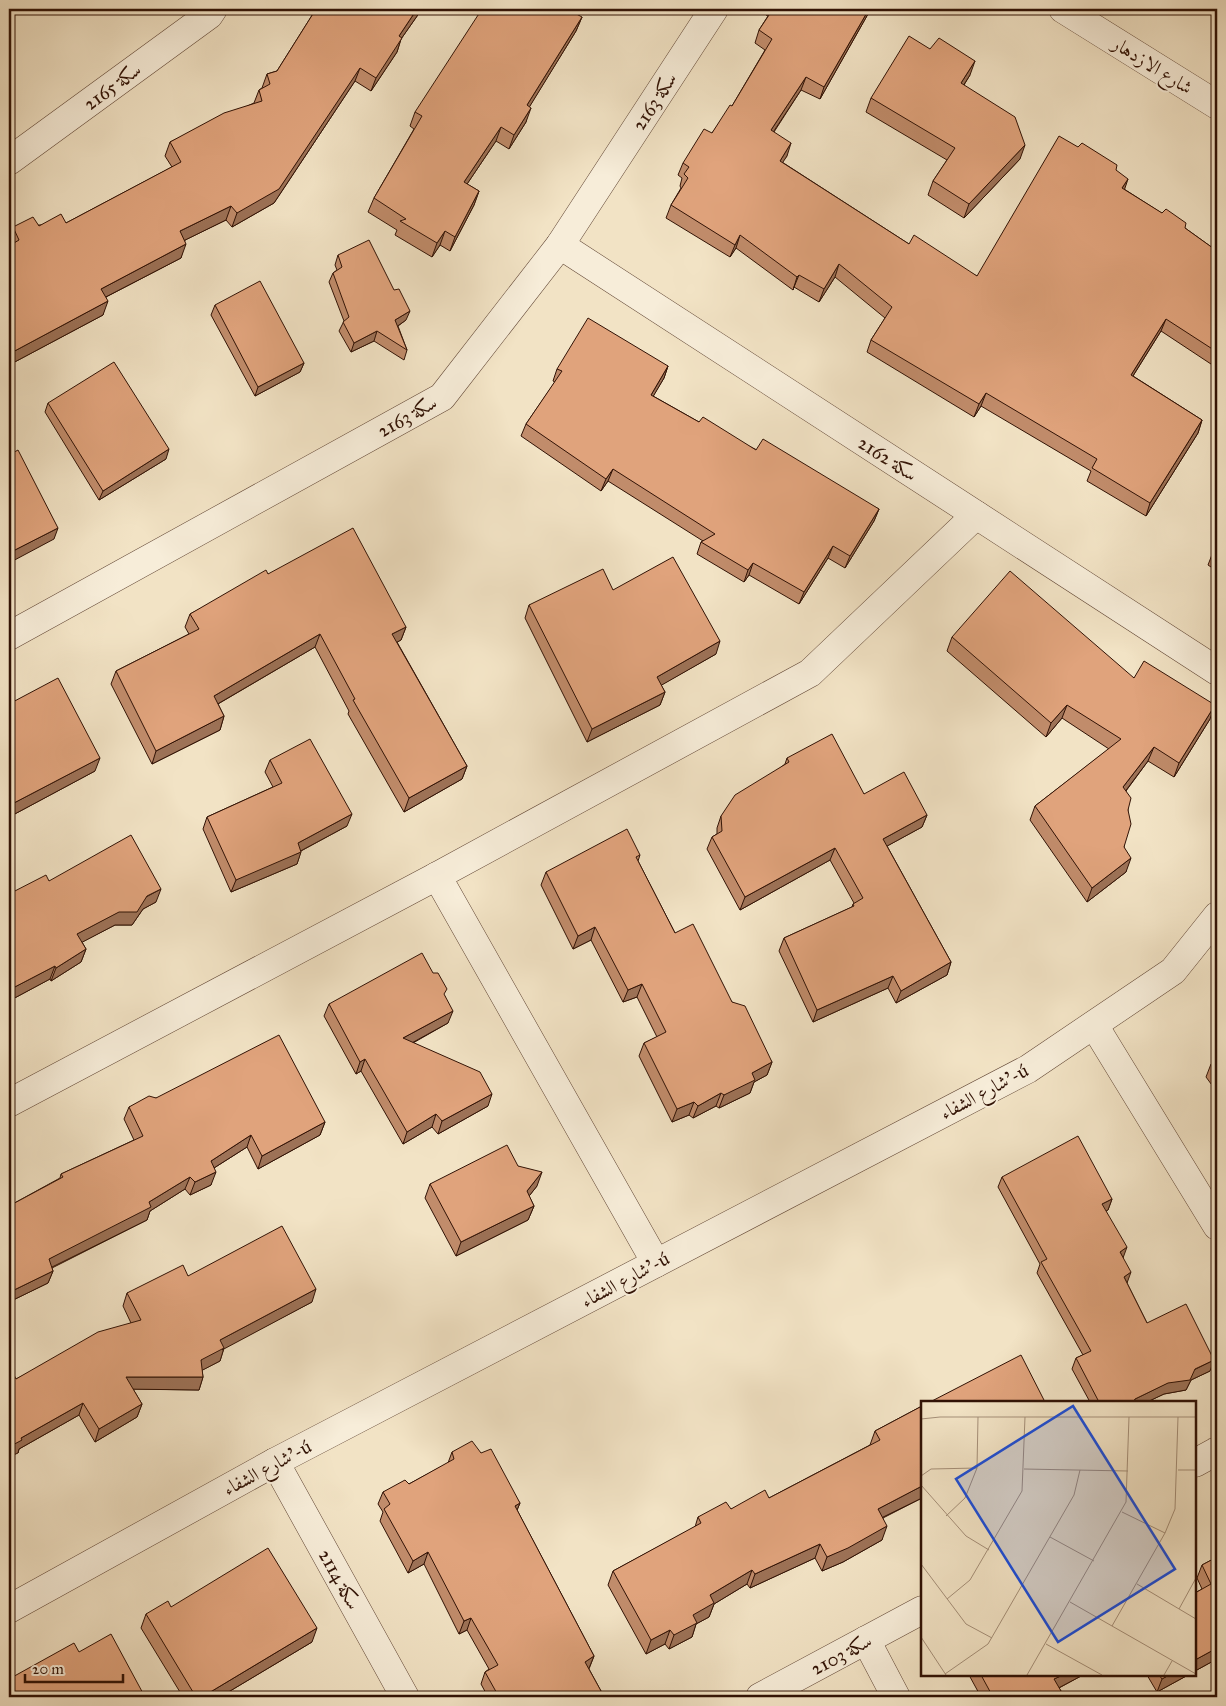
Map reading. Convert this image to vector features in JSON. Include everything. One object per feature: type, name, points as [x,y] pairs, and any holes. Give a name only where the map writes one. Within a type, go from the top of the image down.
[{"type":"street","name":"سكة 2163","points":[[9,636],[442,397],[560,245],[714,9]]},
{"type":"street","name":"شارع الازدهار","points":[[1063,9],[1217,105]]},
{"type":"street","name":"سكة 2165","points":[[9,161],[207,11]]},
{"type":"street","name":"سكة 2162","points":[[560,245],[1217,671]]},
{"type":"street","points":[[9,1104],[437,876],[810,674],[976,515]]},
{"type":"street","points":[[437,876],[656,1263]]},
{"type":"street","name":"شارع الشفاء'-ú","points":[[9,1609],[275,1462],[1028,1069],[1173,971],[1217,916]]},
{"type":"street","points":[[1094,1025],[1217,1226]]},
{"type":"street","points":[[1196,1462],[1217,1451]]},
{"type":"street","name":"سكة 2114","points":[[275,1462],[405,1697]]},
{"type":"street","name":"سكة 2103","points":[[760,1697],[921,1611]]},
{"type":"street","points":[[866,1640],[896,1697]]},
{"type":"building","points":[[316,9],[417,9],[399,36],[402,38],[376,78],[360,68],[279,189],[237,213],[231,206],[180,231],[186,244],[101,289],[108,301],[9,354],[9,246],[19,240],[13,227],[33,217],[39,226],[61,214],[66,223],[181,162],[170,142],[224,113],[262,101],[259,90],[270,84],[267,74],[277,71]]},
{"type":"building","points":[[482,9],[567,9],[582,17],[527,105],[531,108],[514,135],[501,127],[464,182],[479,191],[455,237],[445,231],[437,243],[400,221],[406,219],[374,198],[422,116],[415,112]]},
{"type":"building","points":[[773,9],[869,9],[824,87],[806,77],[771,130],[791,143],[780,161],[909,244],[914,235],[977,276],[1059,136],[1078,147],[1082,143],[1117,165],[1116,170],[1128,179],[1122,188],[1162,213],[1166,209],[1186,223],[1185,228],[1217,251],[1217,352],[1166,319],[1131,375],[1202,420],[1150,503],[1092,468],[1097,459],[986,393],[979,404],[871,340],[892,307],[839,264],[824,289],[799,275],[797,277],[740,235],[735,245],[671,205],[688,178],[684,174],[689,167],[683,163],[704,129],[712,133],[730,105],[732,106],[772,39],[759,30]]},
{"type":"building","points":[[909,36],[930,49],[939,38],[975,61],[961,83],[1015,117],[1025,145],[969,204],[933,181],[955,148],[871,98]]},
{"type":"building","points":[[369,240],[394,290],[399,289],[410,311],[395,320],[407,350],[377,331],[354,343],[343,322],[349,317],[333,273],[342,267],[338,255]]},
{"type":"building","points":[[260,281],[304,363],[258,387],[215,305]]},
{"type":"building","points":[[588,318],[668,366],[651,395],[699,422],[703,417],[756,450],[763,439],[879,509],[850,556],[833,546],[804,592],[753,563],[748,570],[701,542],[715,534],[613,469],[606,479],[526,424],[562,371],[557,369]]},
{"type":"building","points":[[114,362],[169,449],[103,491],[48,403]]},
{"type":"building","points":[[18,450],[58,528],[9,553],[9,455]]},
{"type":"building","points":[[353,528],[406,627],[392,634],[467,766],[409,798],[353,700],[355,699],[320,634],[214,696],[224,716],[156,751],[116,671],[199,629],[190,614],[266,570],[268,574]]},
{"type":"building","points":[[1217,545],[1217,555],[1213,552]]},
{"type":"building","points":[[673,557],[720,641],[657,677],[665,692],[592,729],[529,605],[603,569],[613,590]]},
{"type":"building","points":[[1010,571],[1134,678],[1144,661],[1215,705],[1179,763],[1154,747],[1123,787],[1131,798],[1128,810],[1131,824],[1124,847],[1131,858],[1092,888],[1035,806],[1121,739],[1067,705],[1051,723],[952,637]]},
{"type":"building","points":[[58,678],[100,758],[12,804],[14,808],[9,811],[9,722],[12,720],[9,714],[9,704]]},
{"type":"building","points":[[832,734],[864,794],[904,772],[927,815],[883,839],[951,962],[901,991],[893,976],[817,1010],[784,938],[854,906],[853,904],[863,898],[835,848],[745,897],[712,837],[722,831],[721,816],[735,795],[789,762],[787,758]]},
{"type":"building","points":[[310,739],[352,814],[298,843],[301,852],[236,880],[207,817],[282,783],[270,760]]},
{"type":"building","points":[[627,829],[640,855],[636,857],[675,933],[693,924],[732,1002],[745,1006],[772,1062],[752,1073],[755,1080],[724,1095],[721,1093],[698,1106],[694,1102],[677,1109],[644,1043],[666,1032],[642,984],[628,990],[595,927],[578,936],[546,872]]},
{"type":"building","points":[[131,835],[161,889],[147,896],[137,912],[119,912],[77,934],[86,949],[56,968],[55,966],[9,990],[9,894],[46,875],[49,881]]},
{"type":"building","points":[[422,953],[433,973],[438,973],[447,989],[444,994],[453,1011],[403,1038],[480,1072],[492,1094],[442,1121],[436,1114],[407,1132],[365,1059],[360,1062],[329,1004]]},
{"type":"building","points":[[279,1035],[325,1122],[262,1156],[251,1135],[211,1161],[216,1172],[195,1182],[190,1177],[149,1202],[151,1207],[49,1259],[53,1271],[12,1291],[9,1285],[9,1206],[63,1177],[61,1174],[143,1136],[129,1107],[149,1096],[156,1098]]},
{"type":"building","points":[[1217,1059],[1217,1071],[1211,1064]]},
{"type":"building","points":[[1078,1136],[1112,1199],[1102,1204],[1127,1247],[1120,1252],[1131,1272],[1124,1277],[1147,1323],[1186,1304],[1214,1360],[1195,1369],[1190,1380],[1168,1383],[1134,1401],[1098,1401],[1076,1358],[1091,1351],[1041,1262],[1047,1259],[1002,1177]]},
{"type":"building","points":[[507,1145],[518,1166],[542,1172],[527,1191],[534,1206],[461,1242],[430,1184]]},
{"type":"building","points":[[282,1226],[316,1289],[220,1340],[224,1348],[201,1360],[203,1377],[126,1377],[142,1404],[99,1429],[83,1403],[21,1438],[22,1440],[9,1447],[9,1365],[16,1379],[98,1332],[141,1320],[127,1293],[183,1265],[188,1276]]},
{"type":"building","points":[[1021,1355],[1044,1401],[932,1401]]},
{"type":"building","points":[[921,1407],[921,1487],[878,1509],[887,1526],[848,1548],[827,1557],[820,1544],[755,1574],[752,1570],[710,1595],[714,1603],[693,1615],[697,1623],[674,1635],[670,1630],[651,1640],[613,1571],[701,1523],[698,1517],[726,1502],[731,1509],[765,1490],[769,1498],[880,1440],[875,1431]]},
{"type":"building","points":[[472,1441],[481,1453],[491,1449],[520,1503],[515,1506],[594,1656],[585,1662],[601,1691],[590,1697],[499,1697],[485,1672],[498,1665],[471,1618],[464,1621],[428,1552],[413,1561],[384,1509],[390,1504],[383,1492],[405,1480],[409,1484],[454,1459],[452,1452]]},
{"type":"building","points":[[268,1548],[317,1628],[202,1697],[196,1697],[146,1614],[168,1601],[171,1607]]},
{"type":"building","points":[[1217,1557],[1217,1648],[1196,1659],[1196,1592],[1211,1584],[1202,1565]]},
{"type":"building","points":[[111,1634],[145,1697],[10,1697],[9,1679],[74,1643],[79,1652]]},
{"type":"building","points":[[982,1676],[1061,1676],[1054,1679],[1061,1691],[1050,1697],[993,1697]]}]
